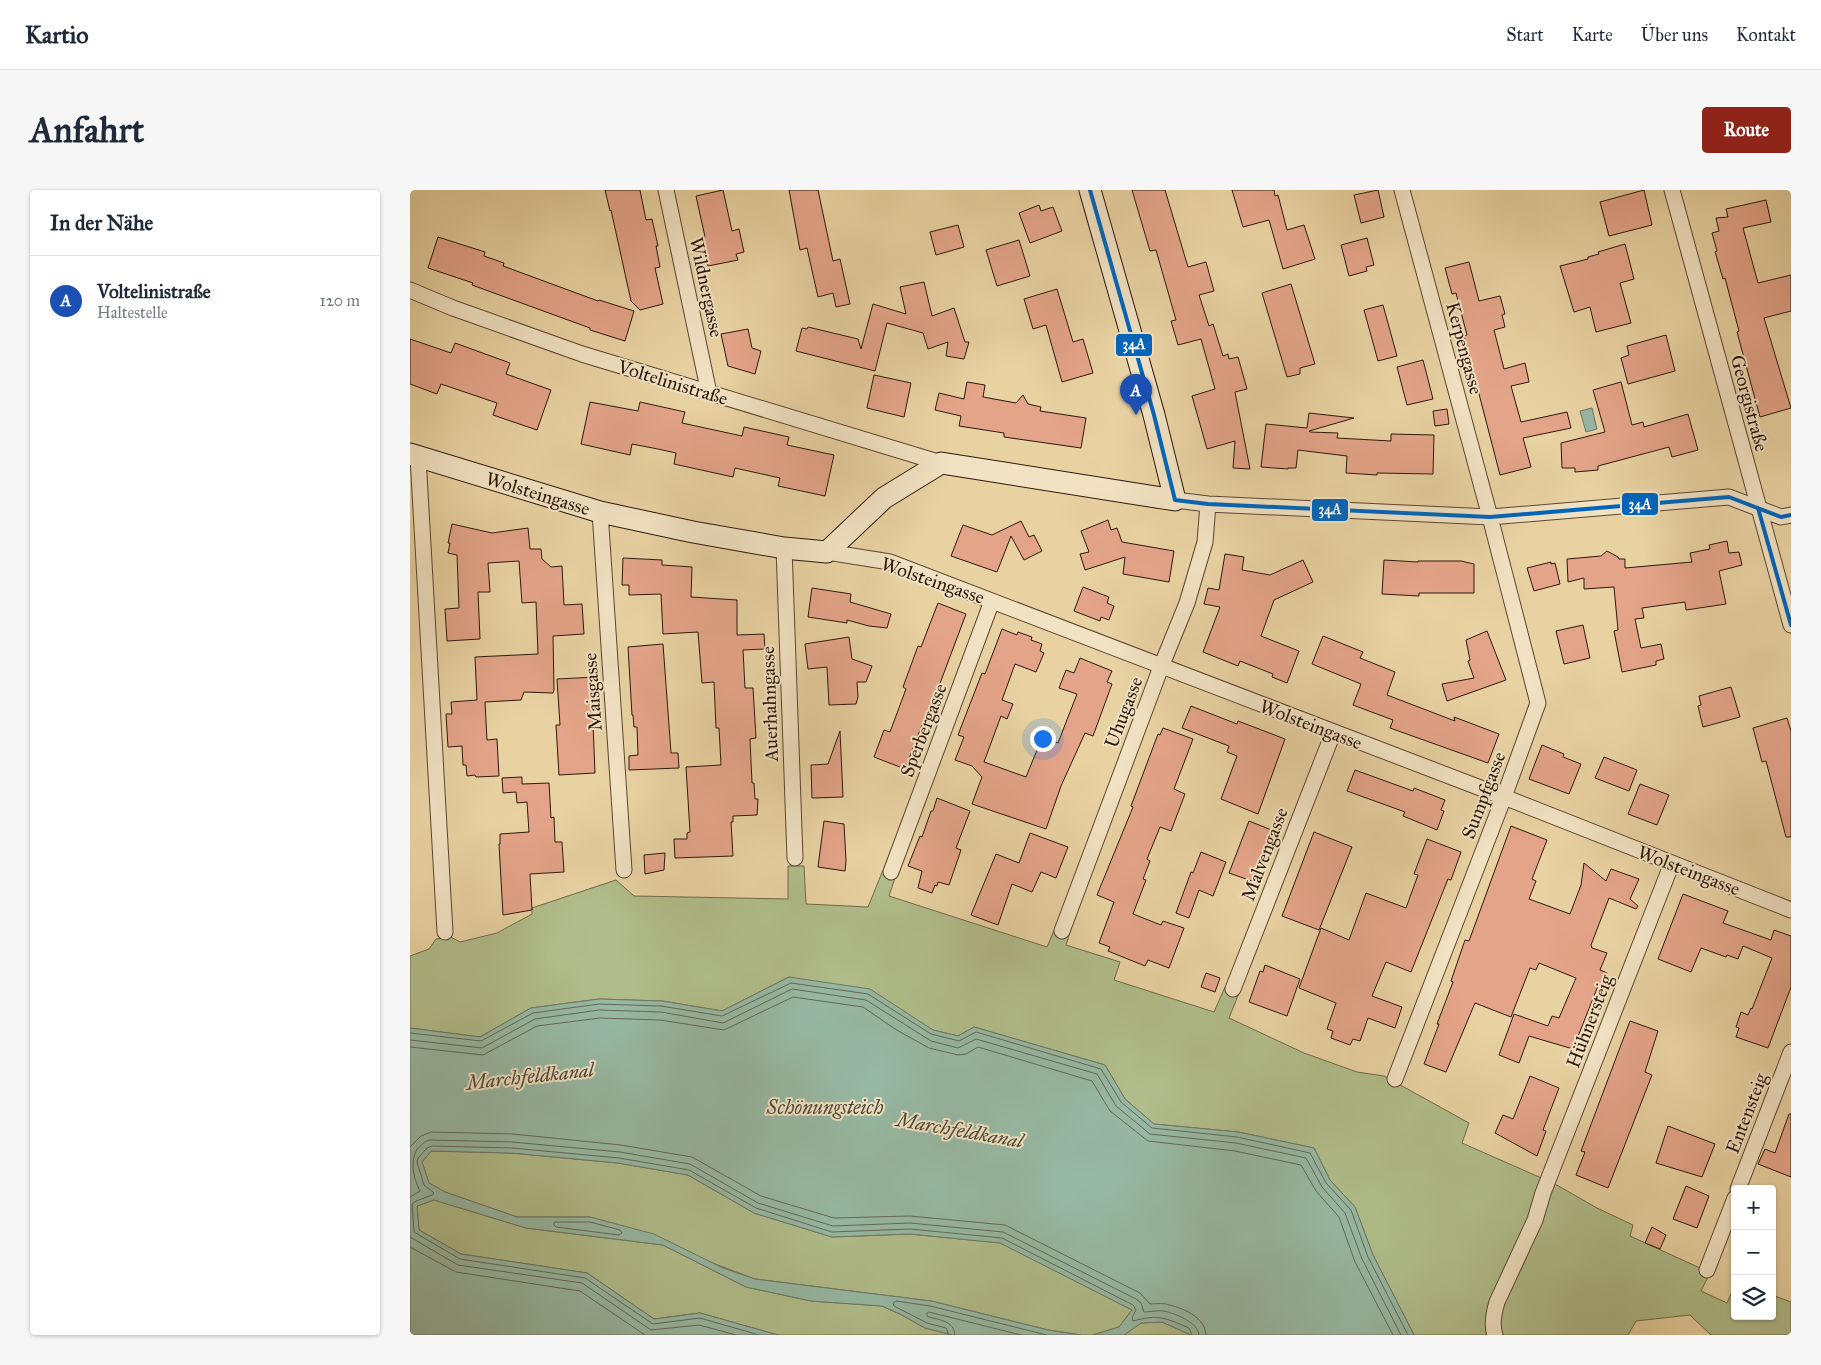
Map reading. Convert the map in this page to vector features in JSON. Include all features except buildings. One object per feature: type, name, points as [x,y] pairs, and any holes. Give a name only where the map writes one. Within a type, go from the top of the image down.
[{"type":"street","name":"Wildnergasse","points":[[666,190],[709,393]]},
{"type":"street","points":[[1090,190],[1154,415],[1175,500]]},
{"type":"street","name":"Kerpengasse","points":[[1402,190],[1490,517]]},
{"type":"street","name":"Georgistraße","points":[[1672,190],[1791,625]]},
{"type":"street","name":"Voltelinistraße","points":[[410,290],[453,308],[582,354],[941,462],[1175,500],[1208,504],[1490,517],[1728,497],[1781,517],[1791,514]]},
{"type":"street","points":[[414,455],[445,932]]},
{"type":"street","name":"Wolsteingasse","points":[[414,455],[600,512],[693,532],[784,548]]},
{"type":"street","points":[[784,548],[827,552],[884,498],[941,462]]},
{"type":"street","name":"Uhugasse","points":[[1062,931],[1161,667],[1187,603],[1206,542],[1208,504]]},
{"type":"street","name":"Maisgasse","points":[[600,512],[624,870]]},
{"type":"street","name":"Sumpfgasse","points":[[1395,1079],[1504,797],[1538,703],[1490,517]]},
{"type":"street","name":"Auerhahngasse","points":[[784,548],[795,858]]},
{"type":"street","name":"Wolsteingasse","points":[[827,552],[890,562],[1332,733],[1504,797],[1791,910]]},
{"type":"street","name":"Sperbergasse","points":[[891,872],[992,601]]},
{"type":"street","name":"Malvengasse","points":[[1232,990],[1332,733]]},
{"type":"street","name":"Hühnersteig","points":[[1496,1335],[1494,1331],[1494,1315],[1497,1302],[1535,1220],[1543,1193],[1672,864]]},
{"type":"street","name":"Entensteig","points":[[1740,1185],[1791,1052]]},
{"type":"street","points":[[1707,1270],[1731,1208]]},
{"type":"shaded area","points":[[788,866],[804,866],[806,904],[868,907],[883,870],[896,875],[889,896],[1047,947],[1057,923],[1071,929],[1066,945],[1120,962],[1114,980],[1214,1012],[1225,987],[1239,993],[1229,1018],[1304,1053],[1357,1072],[1384,1076],[1469,1123],[1462,1143],[1555,1184],[1597,1208],[1633,1225],[1630,1236],[1700,1268],[1699,1270],[1709,1275],[1701,1291],[1727,1303],[1731,1294],[1731,1320],[1776,1320],[1776,1296],[1791,1302],[1791,1335],[1711,1335],[1690,1315],[1636,1321],[1628,1335],[1414,1335],[1373,1255],[1355,1207],[1330,1180],[1314,1148],[1238,1132],[1154,1124],[1125,1099],[1105,1065],[974,1027],[958,1036],[933,1030],[905,1013],[789,977],[722,1011],[662,1001],[599,999],[531,1008],[480,1037],[410,1028],[410,956],[429,949],[436,939],[451,937],[460,942],[497,933],[532,914],[532,908],[616,880],[634,896],[788,899]]},
{"type":"shaded area","points":[[431,1151],[511,1153],[618,1163],[688,1175],[754,1213],[832,1237],[910,1234],[1001,1243],[1132,1310],[1119,1327],[1093,1335],[1081,1335],[1048,1330],[931,1301],[755,1279],[590,1217],[517,1217],[445,1192],[429,1183],[422,1162]]},
{"type":"shaded area","points":[[434,1200],[526,1228],[663,1245],[746,1287],[811,1301],[882,1306],[925,1328],[953,1335],[778,1335],[700,1313],[654,1319],[587,1273],[461,1254],[419,1230],[417,1206]]},
{"type":"shaded area","points":[[1162,1322],[1191,1335],[1124,1335],[1141,1323]]},
{"type":"water","points":[[1592,408],[1597,429],[1586,432],[1580,411]]},
{"type":"water","name":"Schönungsteich","points":[[789,977],[870,989],[933,1030],[958,1036],[974,1027],[1105,1065],[1125,1099],[1154,1124],[1238,1132],[1314,1148],[1330,1180],[1355,1207],[1373,1255],[1414,1335],[1191,1335],[1162,1322],[1141,1323],[1124,1335],[1093,1335],[1119,1327],[1132,1310],[1000,1243],[910,1234],[832,1237],[754,1213],[688,1175],[618,1163],[511,1153],[431,1151],[422,1162],[429,1183],[445,1192],[517,1217],[590,1217],[654,1234],[723,1268],[755,1279],[931,1301],[1048,1330],[1081,1335],[953,1335],[925,1328],[882,1306],[811,1301],[746,1287],[663,1245],[526,1228],[434,1200],[417,1206],[419,1230],[461,1254],[587,1273],[654,1319],[700,1313],[778,1335],[410,1335],[410,1028],[480,1037],[531,1008],[599,999],[662,1001],[722,1011]]},
{"type":"transit line","name":"34A","points":[[1090,190],[1154,415],[1175,500]]},
{"type":"transit line","name":"34A","points":[[1175,500],[1208,504],[1490,517],[1729,497],[1781,517],[1791,515]]},
{"type":"transit line","name":"34A","points":[[1758,508],[1791,625]]},
{"type":"place","name":"Voltelinistraße","points":[[1136,415]]},
{"type":"water label","name":"Marchfeldkanal","points":[[530,1076]]},
{"type":"water label","name":"Marchfeldkanal","points":[[960,1130]]}]
